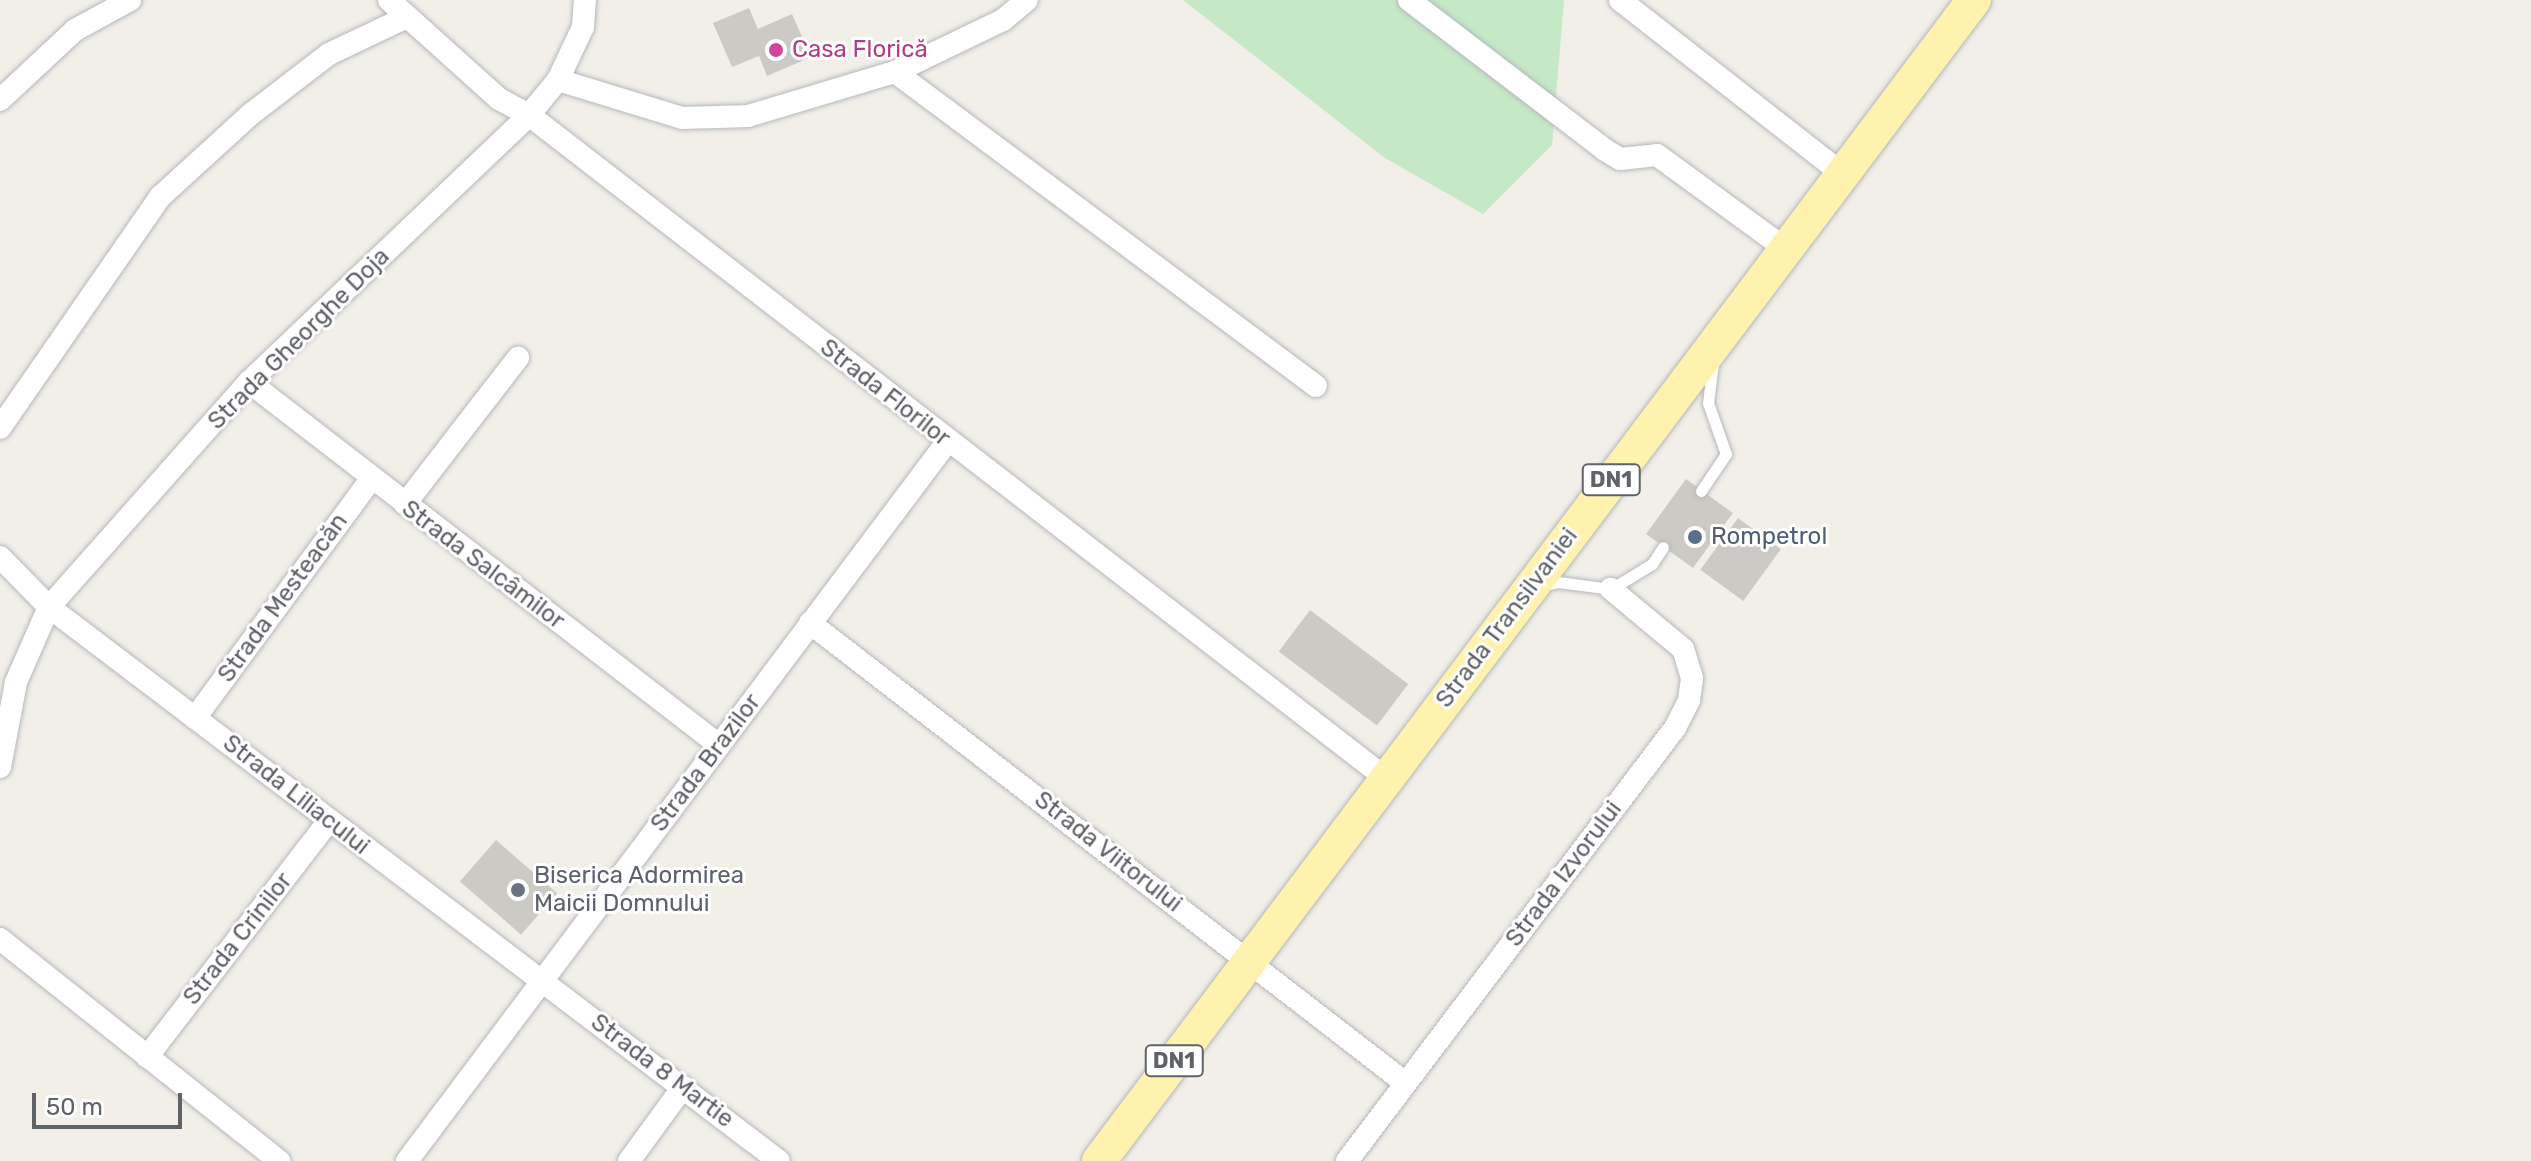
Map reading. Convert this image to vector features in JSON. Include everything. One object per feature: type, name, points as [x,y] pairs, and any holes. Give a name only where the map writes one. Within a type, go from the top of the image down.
[{"type":"main road","name":"Strada Transilvaniei","points":[[1099,1161],[1974,0]]},
{"type":"street","points":[[0,100],[75,30],[130,0]]},
{"type":"street","name":"Strada Florilor","points":[[389,0],[499,99],[529,115],[947,442],[1387,779]]},
{"type":"street","name":"Strada Gheorghe Doja","points":[[0,767],[16,682],[49,607],[249,382],[529,115],[558,80],[583,27],[585,0]]},
{"type":"street","points":[[558,80],[682,118],[714,121],[779,110],[895,72],[1003,20],[1027,0]]},
{"type":"street","points":[[1409,0],[1605,150],[1620,159],[1657,155],[1786,249]]},
{"type":"street","points":[[1620,0],[1843,174]]},
{"type":"street","points":[[0,428],[160,197],[251,114],[329,54],[407,17]]},
{"type":"street","points":[[895,72],[1316,386]]},
{"type":"street","points":[[405,504],[518,358]]},
{"type":"street","name":"Strada Salcâmilor","points":[[249,382],[719,745]]},
{"type":"street","name":"Strada Brazilor","points":[[407,1161],[947,442]]},
{"type":"street","name":"Strada Mesteacăn","points":[[195,718],[371,479]]},
{"type":"street","points":[[0,557],[49,607]]},
{"type":"street","name":"Strada Izvorului","points":[[1347,1161],[1675,728],[1689,700],[1692,678],[1683,649],[1611,589]]},
{"type":"street","name":"Strada Liliacului","points":[[49,607],[328,822],[544,981]]},
{"type":"street","name":"Strada Viitorului","points":[[810,623],[1404,1082]]},
{"type":"street","name":"Strada Crinilor","points":[[147,1057],[328,822]]},
{"type":"street","points":[[0,939],[279,1161]]},
{"type":"street","name":"Strada 8 Martie","points":[[544,981],[779,1161]]},
{"type":"street","points":[[629,1161],[683,1087]]},
{"type":"lane","points":[[1701,491],[1726,454],[1708,403],[1716,342]]},
{"type":"lane","points":[[1529,589],[1558,582],[1611,589],[1652,564],[1663,547]]},
{"type":"green space","points":[[1183,0],[1564,0],[1552,145],[1483,214],[1385,158]]},
{"type":"building","points":[[749,8],[758,29],[792,14],[811,57],[767,76],[759,56],[732,67],[713,23]]},
{"type":"building","points":[[1686,479],[1733,513],[1693,568],[1646,534]]},
{"type":"building","points":[[1738,518],[1781,549],[1743,601],[1700,570]]},
{"type":"building","points":[[1310,610],[1408,684],[1377,726],[1279,652]]},
{"type":"building","points":[[496,840],[557,893],[521,935],[460,882]]},
{"type":"place","name":"Casa Florică","points":[[776,50]]},
{"type":"place","name":"Rompetrol","points":[[1695,537]]},
{"type":"place","name":"Biserica Adormirea Maicii Domnului","points":[[518,890]]}]
